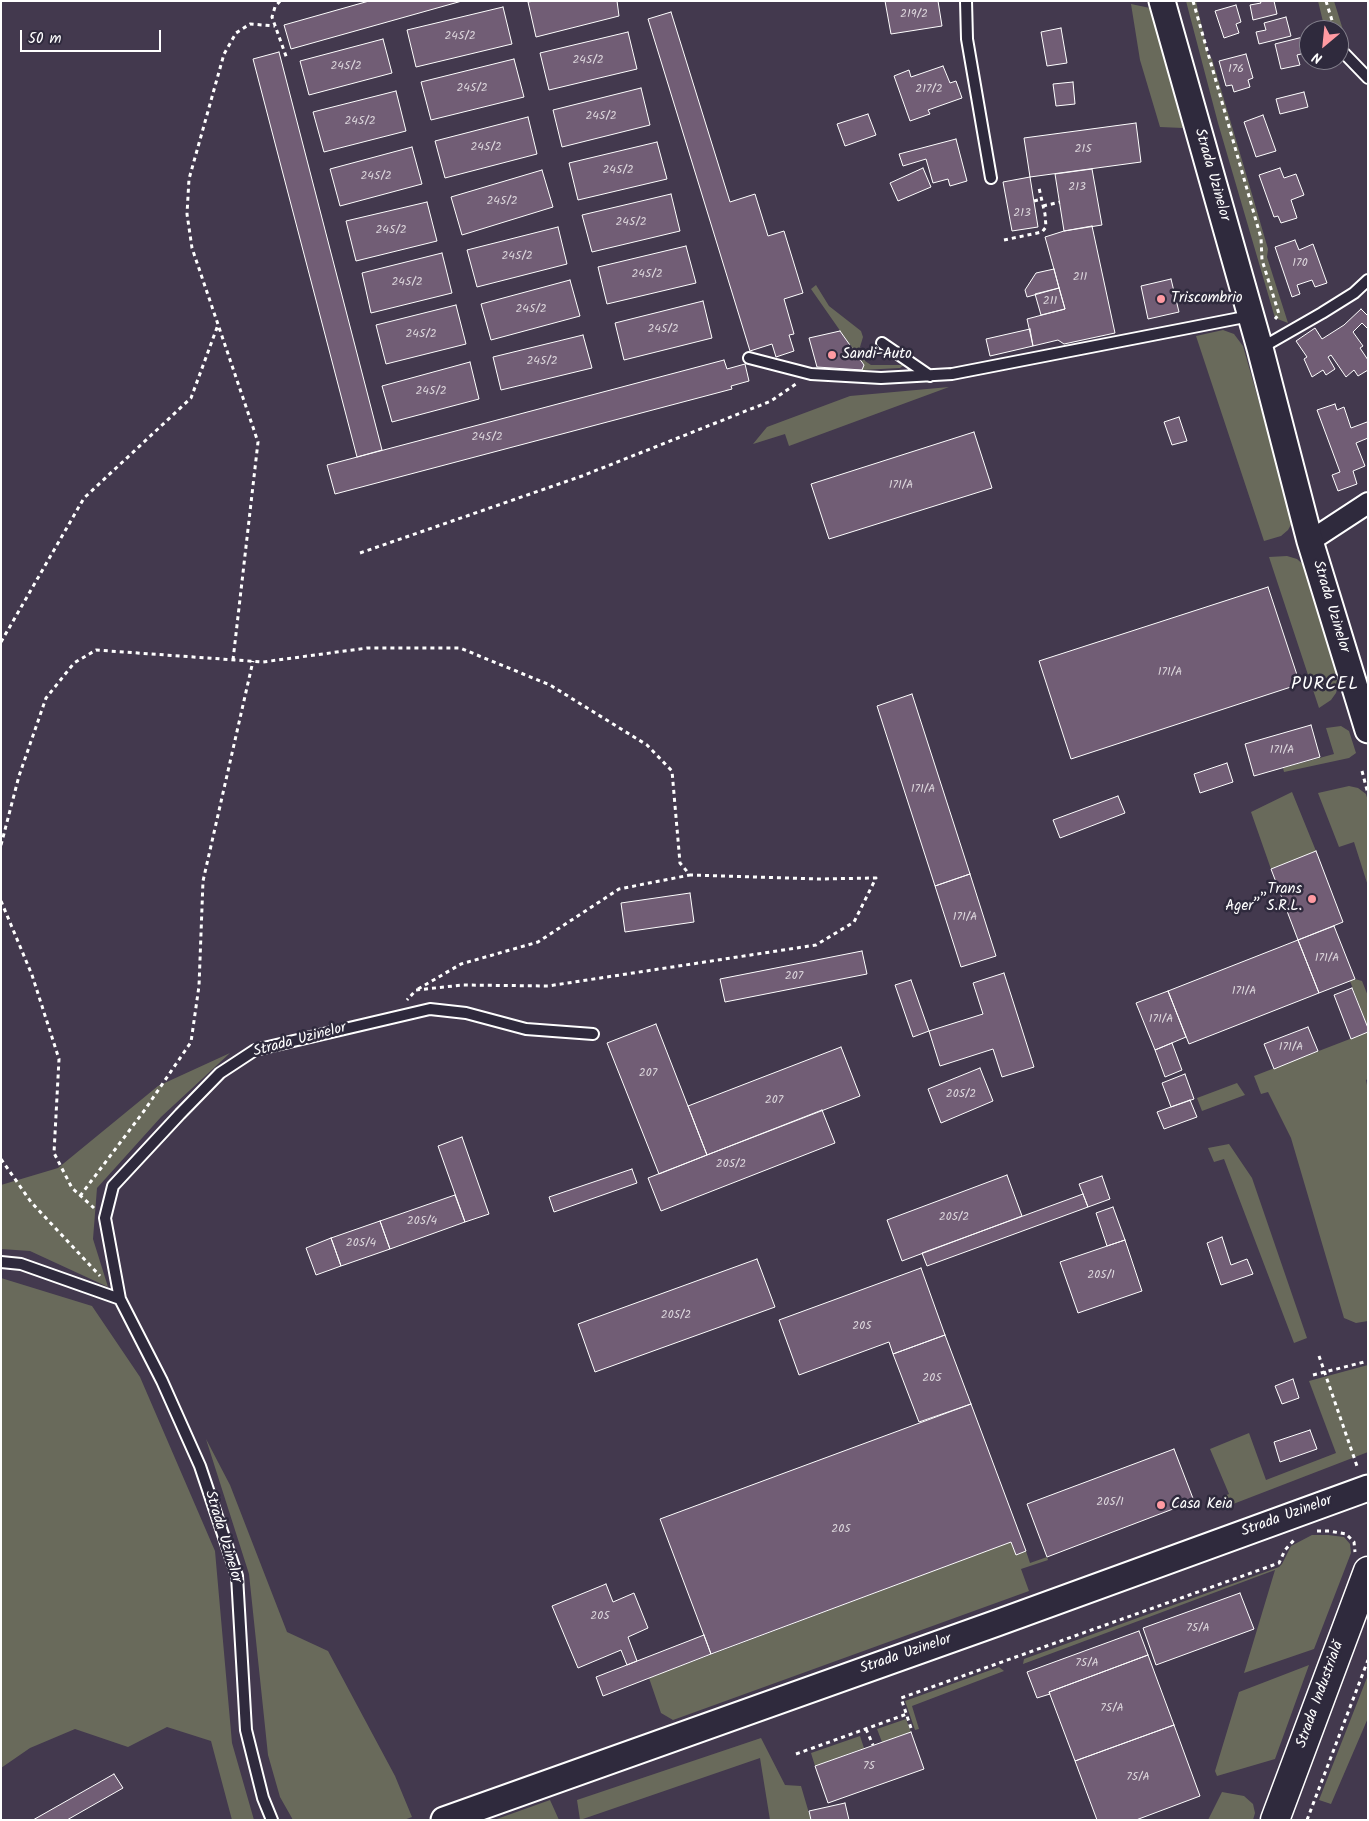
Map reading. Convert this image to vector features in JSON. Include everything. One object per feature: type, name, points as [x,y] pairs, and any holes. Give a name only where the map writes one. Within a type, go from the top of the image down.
[{"type":"main road","name":"Strada Industrială","points":[[1275,1820],[1360,1566]]},
{"type":"street","name":"Strada Uzinelor","points":[[1162,1],[1261,320],[1260,348],[1310,541],[1368,730]]},
{"type":"street","name":"Strada Uzinelor","points":[[1310,541],[1368,503]]},
{"type":"street","name":"Strada Uzinelor","points":[[444,1820],[997,1623],[1366,1488]]},
{"type":"lane","points":[[966,1],[967,39],[991,178]]},
{"type":"lane","points":[[1349,58],[1368,78]]},
{"type":"lane","points":[[1260,348],[1322,314],[1354,293],[1368,280]]},
{"type":"lane","points":[[749,358],[811,374],[880,378],[930,376],[952,374],[1261,320]]},
{"type":"lane","points":[[882,344],[930,376]]},
{"type":"lane","name":"Strada Uzinelor","points":[[272,1820],[263,1798],[246,1730],[237,1576],[200,1466],[162,1381],[120,1299],[105,1218],[113,1186],[220,1073],[255,1050],[430,1009],[466,1014],[526,1029],[593,1034]]},
{"type":"lane","points":[[1,1262],[21,1264],[120,1299]]},
{"type":"path","points":[[280,1],[275,7],[272,17],[288,59]]},
{"type":"path","points":[[1193,1],[1261,238],[1262,260],[1279,314],[1261,320]]},
{"type":"path","points":[[1326,1],[1331,20]]},
{"type":"path","points":[[232,660],[258,442],[192,248],[187,214],[190,179],[224,54],[236,33],[250,24],[275,26]]},
{"type":"path","points":[[1004,240],[1042,232],[1046,227],[1039,188]]},
{"type":"path","points":[[1034,201],[1042,200]]},
{"type":"path","points":[[1043,206],[1060,202]]},
{"type":"path","points":[[1,642],[84,498],[191,398],[218,325]]},
{"type":"path","points":[[360,553],[582,476],[771,400],[811,374]]},
{"type":"path","points":[[1,845],[19,776],[46,698],[74,663],[96,650],[263,662],[367,648],[460,648],[550,685],[647,745],[672,771],[680,863],[690,875]]},
{"type":"path","points":[[80,1196],[144,1111],[191,1042],[200,986],[203,881],[252,661]]},
{"type":"path","points":[[1362,771],[1368,794]]},
{"type":"path","points":[[389,1018],[416,990],[461,964],[538,942],[619,889],[690,875],[819,879],[876,878],[854,922],[816,946],[548,986],[463,985],[416,990]]},
{"type":"path","points":[[1,901],[32,975],[59,1059],[54,1153],[72,1188],[105,1218]]},
{"type":"path","points":[[1,1159],[31,1202],[120,1299]]},
{"type":"path","points":[[1319,1356],[1366,1488]]},
{"type":"path","points":[[1313,1375],[1368,1361]]},
{"type":"path","points":[[1309,1532],[1329,1531],[1346,1534],[1354,1542],[1360,1566]]},
{"type":"path","points":[[911,1728],[901,1698],[1279,1563],[1292,1540],[1301,1536]]},
{"type":"path","points":[[1306,1820],[1368,1660]]},
{"type":"path","points":[[796,1754],[907,1714]]},
{"type":"path","points":[[866,1729],[873,1745]]},
{"type":"green space","points":[[1186,1],[1196,1],[1208,54],[1212,59],[1268,249],[1267,257],[1288,323],[1275,318],[1218,123]]},
{"type":"green space","points":[[1318,1],[1334,1],[1340,20],[1323,20]]},
{"type":"green space","points":[[1131,4],[1150,8],[1183,128],[1160,127],[1140,60]]},
{"type":"green space","points":[[816,285],[829,306],[861,331],[863,337],[860,347],[865,361],[871,365],[904,365],[900,368],[862,370],[864,365],[811,289]]},
{"type":"green space","points":[[1223,330],[1234,334],[1243,346],[1293,521],[1288,530],[1281,536],[1264,541],[1196,336]]},
{"type":"green space","points":[[949,387],[789,446],[785,434],[753,444],[767,427],[850,396]]},
{"type":"green space","points":[[1287,556],[1297,559],[1305,566],[1340,679],[1336,693],[1331,700],[1319,708],[1269,557]]},
{"type":"green space","points":[[1341,726],[1349,731],[1356,753],[1349,758],[1284,772],[1283,768],[1334,754],[1326,728]]},
{"type":"green space","points":[[1349,786],[1358,788],[1366,794],[1368,801],[1368,886],[1354,842],[1339,847],[1318,793]]},
{"type":"green space","points":[[1292,792],[1316,851],[1271,869],[1251,812]]},
{"type":"green space","points":[[1355,979],[1362,981],[1368,996],[1368,1028],[1350,981]]},
{"type":"green space","points":[[1368,1032],[1368,1079],[1366,1080],[1368,1090],[1368,1321],[1356,1323],[1344,1318],[1291,1138],[1268,1092],[1261,1094],[1254,1076]]},
{"type":"green space","points":[[230,1053],[161,1117],[97,1188],[93,1239],[108,1287],[30,1251],[1,1249],[1,1185],[58,1168],[158,1086]]},
{"type":"green space","points":[[1237,1083],[1245,1095],[1202,1111],[1197,1098]]},
{"type":"green space","points":[[1229,1144],[1252,1178],[1307,1338],[1294,1343],[1224,1159],[1214,1162],[1208,1148]]},
{"type":"green space","points":[[1,1278],[92,1306],[140,1377],[215,1551],[232,1743],[254,1820],[232,1820],[211,1741],[167,1727],[128,1747],[75,1729],[30,1748],[1,1768]]},
{"type":"green space","points":[[1368,1365],[1368,1452],[1228,1506],[1224,1496],[1229,1494],[1210,1449],[1249,1433],[1266,1480],[1336,1453],[1309,1381]]},
{"type":"green space","points":[[206,1439],[230,1485],[287,1632],[328,1651],[395,1776],[412,1817],[404,1820],[293,1820],[280,1797],[268,1755],[249,1574]]},
{"type":"green space","points":[[1312,1535],[1344,1537],[1350,1544],[1351,1553],[1314,1649],[1244,1673],[1275,1570],[1023,1664],[1024,1659],[1279,1567],[1291,1546]]},
{"type":"green space","points":[[1011,1542],[1016,1555],[1026,1551],[1030,1563],[1047,1557],[1048,1560],[1021,1569],[1029,1591],[673,1720],[661,1713],[649,1678]]},
{"type":"green space","points":[[1309,1665],[1275,1759],[1217,1776],[1215,1771],[1239,1692]]},
{"type":"green space","points":[[999,1667],[1004,1671],[912,1706],[919,1729],[915,1730],[905,1701]]},
{"type":"green space","points":[[1368,1675],[1368,1718],[1331,1804],[1319,1800]]},
{"type":"green space","points":[[906,1719],[911,1732],[882,1742],[877,1729]]},
{"type":"green space","points":[[860,1736],[864,1748],[815,1766],[811,1753]]},
{"type":"green space","points":[[761,1738],[785,1785],[801,1786],[811,1820],[770,1820],[760,1758],[580,1820],[577,1800]]},
{"type":"green space","points":[[1222,1792],[1244,1796],[1253,1804],[1255,1813],[1253,1820],[1208,1820]]},
{"type":"green space","points":[[550,1800],[559,1820],[494,1820]]},
{"type":"building","points":[[369,1],[462,1],[291,49],[284,25]]},
{"type":"building","points":[[617,1],[619,16],[536,37],[528,2]]},
{"type":"building","points":[[885,1],[938,1],[942,26],[891,34]]},
{"type":"building","points":[[1260,1],[1274,1],[1277,14],[1253,20],[1250,5],[1261,3]]},
{"type":"building","points":[[1236,5],[1241,22],[1236,24],[1239,33],[1224,38],[1215,11]]},
{"type":"building","points":[[503,7],[512,44],[416,67],[407,30]]},
{"type":"building","points":[[671,12],[730,202],[755,194],[768,236],[784,231],[803,293],[784,299],[794,334],[789,335],[794,351],[776,357],[772,344],[750,351],[648,19]]},
{"type":"building","points":[[1286,17],[1291,36],[1259,44],[1256,32],[1266,30],[1264,23]]},
{"type":"building","points":[[1061,28],[1067,63],[1047,66],[1041,32]]},
{"type":"building","points":[[628,32],[637,69],[549,90],[540,53]]},
{"type":"building","points":[[1299,38],[1299,54],[1297,55],[1299,65],[1281,69],[1275,44]]},
{"type":"building","points":[[383,39],[392,73],[309,95],[300,61]]},
{"type":"building","points":[[279,52],[382,450],[357,457],[253,59]]},
{"type":"building","points":[[1246,54],[1253,78],[1248,80],[1250,87],[1234,92],[1232,85],[1226,86],[1219,61]]},
{"type":"building","points":[[514,59],[524,97],[431,120],[421,82]]},
{"type":"building","points":[[943,66],[950,83],[956,81],[962,98],[928,110],[930,114],[910,121],[894,76],[909,70],[911,77]]},
{"type":"building","points":[[1073,82],[1075,104],[1056,106],[1053,84]]},
{"type":"building","points":[[641,88],[650,125],[562,147],[553,110]]},
{"type":"building","points":[[396,91],[406,131],[324,152],[313,112]]},
{"type":"building","points":[[1304,92],[1308,107],[1280,114],[1276,99]]},
{"type":"building","points":[[868,114],[876,135],[845,146],[837,124]]},
{"type":"building","points":[[1263,115],[1276,151],[1256,157],[1244,122]]},
{"type":"building","points":[[528,117],[537,154],[445,178],[435,141]]},
{"type":"building","points":[[1136,123],[1141,162],[1030,177],[1024,138]]},
{"type":"building","points":[[956,139],[967,181],[950,186],[948,179],[933,183],[926,159],[903,166],[899,154]]},
{"type":"building","points":[[657,142],[667,179],[578,200],[569,163]]},
{"type":"building","points":[[412,147],[422,184],[340,206],[330,169]]},
{"type":"building","points":[[923,168],[931,187],[898,201],[890,183]]},
{"type":"building","points":[[1280,168],[1284,178],[1296,174],[1304,195],[1291,200],[1297,218],[1281,223],[1278,216],[1274,217],[1259,175]]},
{"type":"building","points":[[1092,169],[1102,225],[1064,231],[1055,174]]},
{"type":"building","points":[[542,170],[553,207],[462,235],[451,197]]},
{"type":"building","points":[[1030,177],[1038,227],[1012,231],[1003,182]]},
{"type":"building","points":[[671,194],[680,231],[592,252],[582,215]]},
{"type":"building","points":[[427,202],[437,241],[356,261],[346,221]]},
{"type":"building","points":[[1092,226],[1115,333],[1064,344],[1058,340],[1033,346],[1027,319],[1065,309],[1045,237],[1064,231]]},
{"type":"building","points":[[558,227],[567,264],[477,287],[467,250]]},
{"type":"building","points":[[1295,240],[1299,250],[1313,244],[1327,283],[1315,287],[1312,280],[1297,285],[1300,294],[1292,297],[1275,247]]},
{"type":"building","points":[[686,246],[696,283],[607,304],[598,267]]},
{"type":"building","points":[[442,253],[452,293],[371,313],[362,273]]},
{"type":"building","points":[[1054,269],[1059,288],[1027,297],[1025,290],[1036,273]]},
{"type":"building","points":[[1171,279],[1179,312],[1148,319],[1141,286]]},
{"type":"building","points":[[570,280],[580,316],[491,340],[481,304]]},
{"type":"building","points":[[1059,288],[1065,309],[1041,315],[1035,294]]},
{"type":"building","points":[[703,301],[712,338],[624,360],[615,323]]},
{"type":"building","points":[[456,305],[466,344],[386,364],[376,325]]},
{"type":"building","points":[[1361,309],[1368,316],[1368,329],[1362,323],[1353,332],[1363,346],[1360,348],[1368,360],[1368,370],[1358,376],[1354,370],[1346,377],[1331,355],[1328,357],[1335,369],[1326,375],[1323,370],[1312,377],[1304,359],[1307,357],[1296,341],[1315,328],[1322,339],[1344,325]]},
{"type":"building","points":[[1030,329],[1033,346],[990,356],[986,339]]},
{"type":"building","points":[[840,331],[864,365],[862,370],[817,367],[809,338]]},
{"type":"building","points":[[583,335],[592,368],[501,390],[493,357]]},
{"type":"building","points":[[724,360],[727,369],[745,364],[749,381],[731,386],[732,389],[335,494],[327,465]]},
{"type":"building","points":[[470,362],[479,399],[392,422],[382,386]]},
{"type":"building","points":[[1335,404],[1337,410],[1344,407],[1351,428],[1367,422],[1368,425],[1368,438],[1356,443],[1365,466],[1353,471],[1357,484],[1338,491],[1332,475],[1340,472],[1317,410]]},
{"type":"building","points":[[1179,417],[1187,441],[1172,445],[1164,422]]},
{"type":"building","points":[[974,432],[992,488],[829,539],[811,484]]},
{"type":"building","points":[[1268,587],[1300,684],[1071,759],[1039,661]]},
{"type":"building","points":[[912,694],[970,874],[935,886],[877,706]]},
{"type":"building","points":[[1311,725],[1320,757],[1254,776],[1245,744]]},
{"type":"building","points":[[1227,763],[1233,782],[1200,793],[1194,774]]},
{"type":"building","points":[[1118,796],[1125,813],[1060,838],[1053,820]]},
{"type":"building","points":[[1316,851],[1343,922],[1298,940],[1271,869]]},
{"type":"building","points":[[970,874],[996,956],[961,967],[935,886]]},
{"type":"building","points":[[690,893],[694,922],[625,932],[621,903]]},
{"type":"building","points":[[1334,926],[1355,979],[1319,993],[1298,940]]},
{"type":"building","points":[[1298,940],[1319,993],[1189,1044],[1168,991]]},
{"type":"building","points":[[862,951],[867,974],[725,1002],[720,979]]},
{"type":"building","points":[[1004,973],[1034,1067],[1002,1077],[993,1049],[940,1066],[929,1031],[983,1014],[973,983]]},
{"type":"building","points":[[911,980],[929,1031],[913,1037],[895,985]]},
{"type":"building","points":[[1352,988],[1368,1032],[1351,1039],[1334,995]]},
{"type":"building","points":[[1168,991],[1186,1037],[1155,1050],[1136,1003]]},
{"type":"building","points":[[656,1024],[707,1155],[659,1174],[607,1043]]},
{"type":"building","points":[[1308,1027],[1318,1051],[1274,1069],[1264,1044]]},
{"type":"building","points":[[1172,1043],[1182,1070],[1165,1077],[1155,1050]]},
{"type":"building","points":[[841,1047],[860,1096],[707,1155],[688,1106]]},
{"type":"building","points":[[980,1068],[993,1101],[941,1123],[928,1089]]},
{"type":"building","points":[[1185,1074],[1194,1099],[1171,1107],[1162,1083]]},
{"type":"building","points":[[1190,1100],[1197,1117],[1164,1129],[1157,1112]]},
{"type":"building","points":[[822,1110],[835,1143],[661,1211],[648,1178]]},
{"type":"building","points":[[462,1137],[489,1214],[465,1222],[438,1146]]},
{"type":"building","points":[[632,1169],[637,1183],[554,1212],[549,1197]]},
{"type":"building","points":[[1007,1175],[1022,1216],[902,1261],[887,1220]]},
{"type":"building","points":[[1102,1176],[1110,1199],[1088,1207],[1079,1184]]},
{"type":"building","points":[[1083,1194],[1088,1207],[927,1266],[922,1253]]},
{"type":"building","points":[[455,1195],[465,1222],[390,1249],[380,1221]]},
{"type":"building","points":[[1113,1207],[1125,1240],[1107,1246],[1096,1213]]},
{"type":"building","points":[[380,1221],[390,1249],[341,1266],[331,1238]]},
{"type":"building","points":[[1222,1237],[1231,1265],[1247,1259],[1253,1274],[1221,1285],[1207,1243]]},
{"type":"building","points":[[331,1238],[341,1266],[316,1275],[306,1248]]},
{"type":"building","points":[[1125,1240],[1142,1291],[1078,1313],[1060,1262]]},
{"type":"building","points":[[757,1259],[775,1307],[595,1372],[578,1324]]},
{"type":"building","points":[[921,1268],[945,1335],[893,1354],[889,1342],[799,1375],[779,1320]]},
{"type":"building","points":[[945,1335],[971,1404],[919,1422],[893,1354]]},
{"type":"building","points":[[1293,1379],[1299,1398],[1282,1404],[1275,1386]]},
{"type":"building","points":[[971,1404],[1026,1551],[1016,1555],[1011,1542],[711,1654],[660,1519]]},
{"type":"building","points":[[1310,1430],[1317,1449],[1280,1462],[1274,1442]]},
{"type":"building","points":[[1174,1449],[1194,1501],[1047,1557],[1027,1504]]},
{"type":"building","points":[[606,1584],[613,1602],[634,1593],[648,1628],[628,1637],[637,1661],[627,1665],[621,1650],[578,1668],[552,1606]]},
{"type":"building","points":[[1240,1593],[1254,1629],[1156,1665],[1143,1628]]},
{"type":"building","points":[[1139,1631],[1148,1655],[1037,1698],[1027,1672]]},
{"type":"building","points":[[704,1635],[711,1654],[603,1696],[596,1677]]},
{"type":"building","points":[[1148,1655],[1174,1725],[1075,1761],[1049,1692]]},
{"type":"building","points":[[1174,1725],[1200,1796],[1136,1820],[1097,1820],[1075,1761]]},
{"type":"building","points":[[911,1732],[924,1769],[828,1803],[815,1766]]},
{"type":"building","points":[[114,1774],[123,1788],[67,1820],[33,1820]]},
{"type":"building","points":[[845,1803],[849,1820],[811,1820],[809,1811]]},
{"type":"place","name":"Triscombrio","points":[[1161,299]]},
{"type":"place","name":"Sandi-Auto","points":[[832,355]]},
{"type":"place","name":"„Trans Ager” S.R.L.","points":[[1312,899]]},
{"type":"place","name":"Casa Keia","points":[[1161,1505]]},
{"type":"district","name":"PURCEL","points":[[1325,686]]}]
